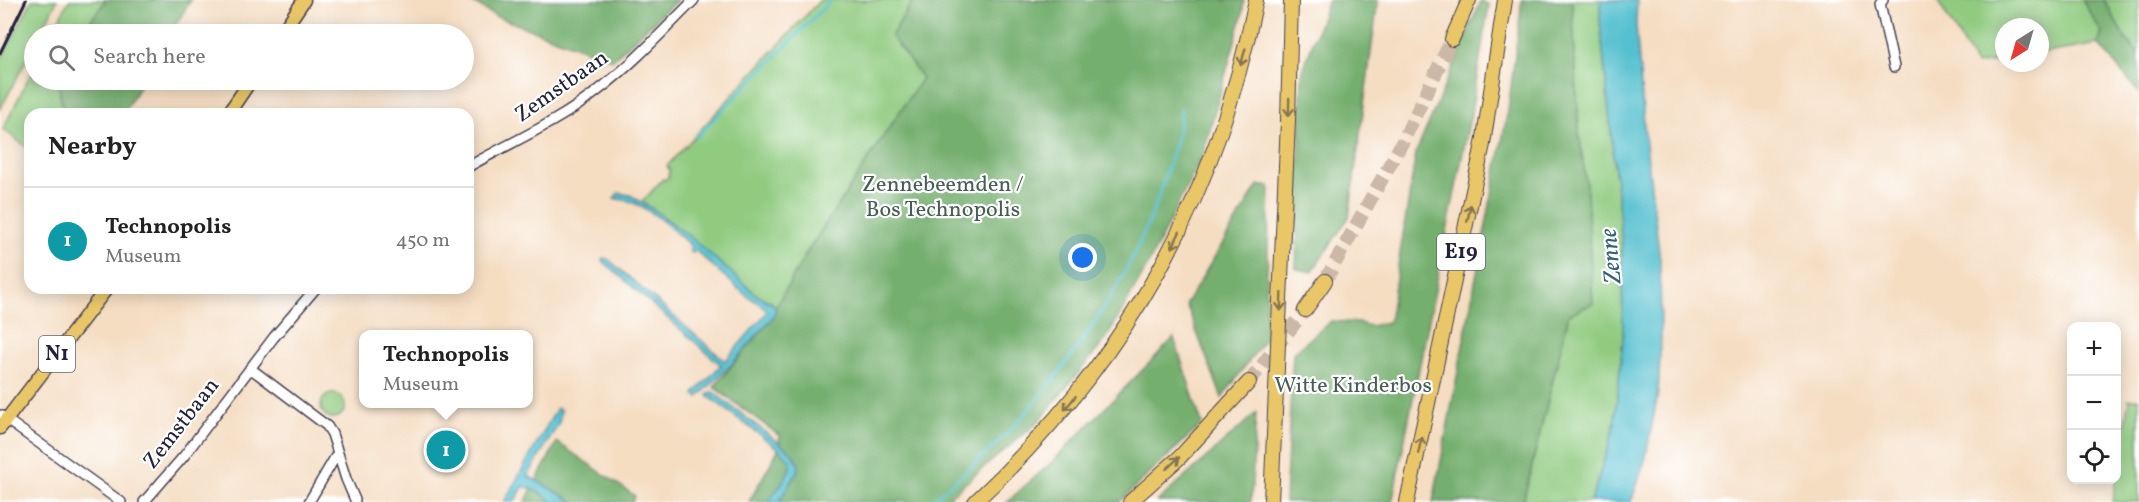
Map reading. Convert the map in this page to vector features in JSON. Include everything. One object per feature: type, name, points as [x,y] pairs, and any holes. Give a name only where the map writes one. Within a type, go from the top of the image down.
[{"type":"highway","points":[[975,502],[1062,412],[1098,367],[1139,307],[1167,257],[1202,181],[1230,104],[1248,41],[1256,0]]},
{"type":"highway","points":[[1271,502],[1292,0]]},
{"type":"highway","points":[[1452,39],[1469,0]]},
{"type":"highway","name":"E19","points":[[1407,502],[1484,144],[1505,0]]},
{"type":"highway","points":[[1305,310],[1325,281]]},
{"type":"highway","points":[[1130,502],[1180,457],[1249,382]]},
{"type":"main road","points":[[288,24],[304,0]]},
{"type":"main road","points":[[232,108],[244,90]]},
{"type":"main road","name":"N1","points":[[2,421],[102,294]]},
{"type":"street","name":"Zemstbaan","points":[[474,164],[551,122],[596,93],[694,0]]},
{"type":"street","points":[[1879,1],[1894,67]]},
{"type":"street","name":"Zemstbaan","points":[[144,502],[184,456],[250,368],[311,294]]},
{"type":"street","name":"Zemstbaan","points":[[250,368],[327,426],[332,434],[337,454],[355,500]]},
{"type":"street","points":[[2,421],[121,502]]},
{"type":"street","points":[[309,502],[337,454]]},
{"type":"green space","points":[[32,0],[57,0],[45,24],[24,24],[24,64],[0,110],[0,61]]},
{"type":"green space","points":[[69,0],[106,0],[88,24],[56,24]]},
{"type":"green space","points":[[106,0],[191,0],[176,24],[88,24]]},
{"type":"green space","points":[[468,0],[677,0],[612,60],[495,16]]},
{"type":"green space","name":"Zennebeemden / Bos Technopolis","points":[[820,0],[1208,0],[749,502],[778,450],[780,436],[714,387],[774,316],[776,310],[772,302],[758,296],[688,235],[642,202],[663,179],[669,176],[670,171],[667,166]]},
{"type":"green space","name":"Zennebeemden / Bos Technopolis","points":[[913,0],[1244,0],[1242,16],[1203,154],[1149,263],[1106,339],[1039,421],[943,502],[749,502],[778,450],[780,436],[714,387],[774,316],[776,306],[809,249],[922,78],[891,36]]},
{"type":"green space","points":[[1328,0],[1378,0],[1349,217],[1312,272],[1296,269],[1302,73]]},
{"type":"green space","points":[[1522,0],[1572,0],[1579,132],[1587,191],[1593,304],[1569,314],[1523,502],[1433,502],[1508,110]]},
{"type":"green space","points":[[1572,0],[1601,0],[1600,21],[1622,242],[1623,340],[1614,428],[1591,502],[1523,502],[1569,314],[1587,191],[1579,133]]},
{"type":"green space","points":[[1937,0],[2082,0],[2102,33],[2098,44],[2049,52],[2049,18],[1995,18],[1995,62],[1976,65]]},
{"type":"green space","points":[[2082,0],[2104,0],[2125,38],[2139,55],[2139,93],[2098,44],[2102,33]]},
{"type":"green space","points":[[2104,0],[2139,0],[2139,55],[2125,38]]},
{"type":"green space","name":"Witte Kinderbos","points":[[1481,1],[1489,5],[1470,118],[1392,502],[1285,502],[1293,353],[1331,321],[1370,326],[1389,322],[1416,153]]},
{"type":"green space","points":[[24,87],[24,90],[59,90],[62,108],[24,108],[24,145],[3,129]]},
{"type":"green space","points":[[59,90],[137,90],[127,108],[62,108]]},
{"type":"green space","points":[[1258,185],[1270,187],[1265,339],[1222,398],[1186,304]]},
{"type":"green space","points":[[1174,338],[1202,424],[1119,502],[1007,502],[1054,460]]},
{"type":"green space","points":[[333,394],[338,395],[344,401],[344,411],[338,417],[333,418],[328,417],[322,411],[321,406],[322,401],[328,395]]},
{"type":"green space","points":[[2129,399],[2139,399],[2139,502],[2112,502],[2115,484],[2121,484],[2121,447]]},
{"type":"green space","points":[[1256,413],[1251,502],[1157,502]]},
{"type":"green space","points":[[557,442],[635,496],[632,502],[525,502]]},
{"type":"water","name":"Zenne","points":[[1601,0],[1637,0],[1636,25],[1645,136],[1660,259],[1661,337],[1658,394],[1645,460],[1631,502],[1591,502],[1614,428],[1623,340],[1622,242],[1600,21]]},
{"type":"water","points":[[618,193],[630,195],[653,209],[688,235],[758,296],[776,306],[774,316],[730,366],[698,397],[694,394],[721,365],[602,260],[603,258],[608,259],[725,361],[767,312],[696,251],[692,253],[689,250],[691,246],[655,215],[634,203],[614,199]]},
{"type":"water","points":[[713,392],[791,452],[799,463],[798,471],[779,502],[768,502],[789,471],[789,460],[780,450],[708,396]]},
{"type":"water","points":[[557,408],[561,410],[559,423],[528,476],[574,502],[554,502],[524,486],[514,502],[504,502]]},
{"type":"waterway","points":[[696,137],[831,0]]},
{"type":"waterway","points":[[930,502],[982,457],[1024,415],[1077,349],[1109,300],[1124,275],[1149,222],[1176,139],[1181,109]]},
{"type":"tunnel","points":[[1325,281],[1403,141],[1452,39]]},
{"type":"tunnel","points":[[1249,382],[1305,310]]},
{"type":"railway","points":[[0,53],[26,0]]},
{"type":"place","name":"Technopolis","points":[[446,450]]}]
